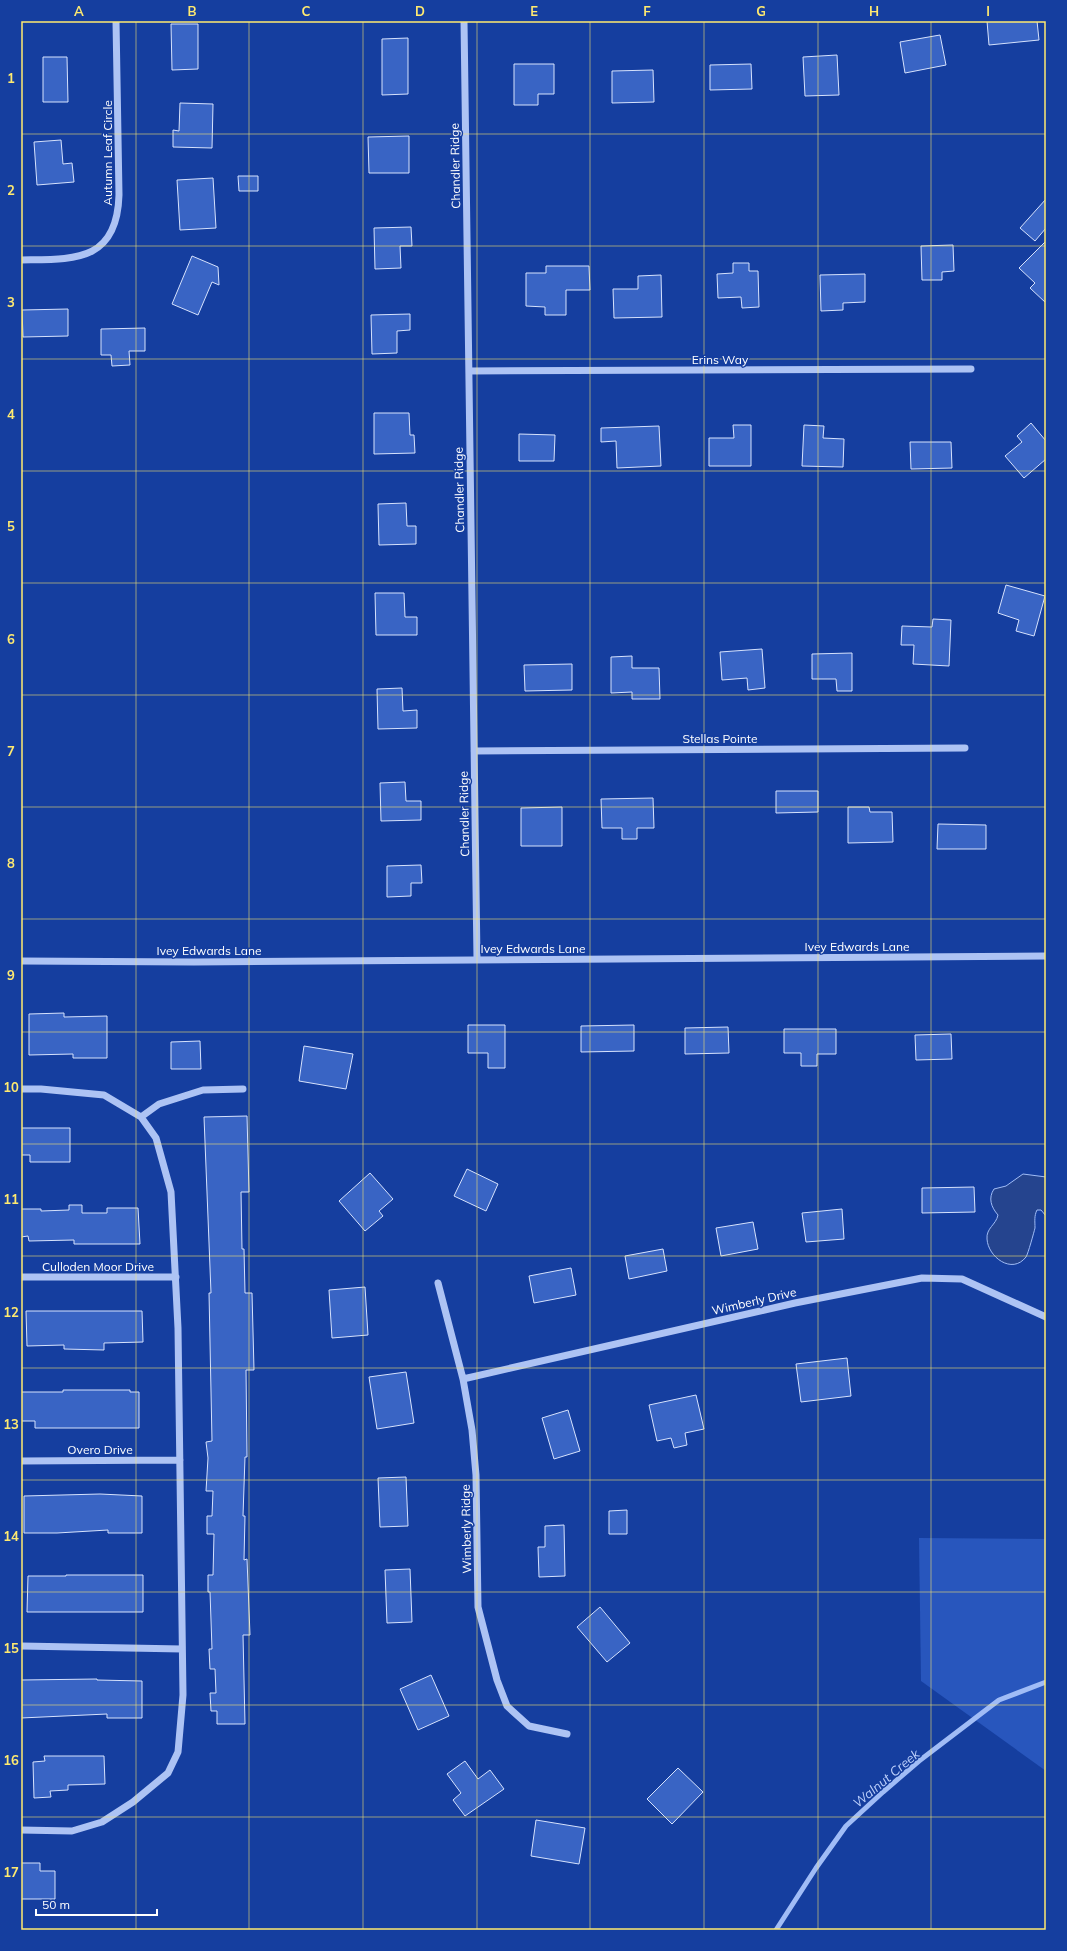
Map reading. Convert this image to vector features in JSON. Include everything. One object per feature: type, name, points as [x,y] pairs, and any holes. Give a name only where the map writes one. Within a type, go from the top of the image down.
[{"type":"street","name":"Autumn Leaf Circle","points":[[21,260],[74,258],[86,255],[102,244],[110,234],[114,225],[119,206],[116,21]]},
{"type":"street","name":"Chandler Ridge","points":[[464,21],[477,959]]},
{"type":"street","name":"Erins Way","points":[[469,371],[971,369]]},
{"type":"street","name":"Stellas Pointe","points":[[474,751],[966,748]]},
{"type":"street","name":"Ivey Edwards Lane","points":[[21,961],[194,962],[1046,956]]},
{"type":"street","points":[[21,1089],[41,1089],[104,1096],[141,1117],[156,1138],[171,1192],[178,1328],[183,1695],[178,1752],[168,1773],[133,1802],[102,1822],[72,1831],[21,1830]]},
{"type":"street","points":[[141,1117],[159,1104],[203,1090],[243,1089]]},
{"type":"street","name":"Culloden Moor Drive","points":[[21,1276],[176,1277]]},
{"type":"street","name":"Wimberly Drive","points":[[463,1379],[795,1303],[922,1278],[962,1279],[1046,1317]]},
{"type":"street","name":"Wimberly Ridge","points":[[438,1283],[463,1379],[472,1430],[476,1475],[478,1607],[497,1680],[508,1706],[528,1726],[566,1734]]},
{"type":"street","name":"Overo Drive","points":[[21,1461],[180,1460]]},
{"type":"street","points":[[21,1646],[182,1649]]},
{"type":"shaded area","points":[[1023,1174],[1046,1177],[1046,1216],[1041,1210],[1037,1210],[1035,1216],[1035,1228],[1026,1257],[1020,1262],[1008,1264],[1002,1262],[996,1257],[988,1246],[987,1235],[998,1215],[992,1206],[991,1196],[994,1189],[1006,1186]]},
{"type":"shaded area","points":[[919,1538],[1046,1539],[1046,1771],[921,1681]]},
{"type":"building","points":[[987,21],[1037,21],[1039,40],[989,45]]},
{"type":"building","points":[[171,24],[198,24],[198,69],[172,70]]},
{"type":"building","points":[[940,35],[946,65],[905,73],[900,42]]},
{"type":"building","points":[[408,38],[408,94],[382,95],[382,39]]},
{"type":"building","points":[[837,55],[839,95],[805,96],[803,57]]},
{"type":"building","points":[[43,57],[67,57],[68,102],[43,102]]},
{"type":"building","points":[[514,64],[554,64],[554,94],[538,94],[538,105],[514,105]]},
{"type":"building","points":[[751,64],[752,89],[710,90],[710,65]]},
{"type":"building","points":[[653,70],[654,102],[612,103],[612,71]]},
{"type":"building","points":[[180,103],[213,104],[212,148],[173,147],[173,130],[179,131]]},
{"type":"building","points":[[409,136],[409,173],[369,173],[368,137]]},
{"type":"building","points":[[61,140],[63,164],[72,163],[74,182],[37,185],[34,142]]},
{"type":"building","points":[[238,176],[258,176],[258,191],[239,191]]},
{"type":"building","points":[[213,178],[216,228],[180,230],[177,180]]},
{"type":"building","points":[[1046,199],[1046,228],[1035,241],[1020,228]]},
{"type":"building","points":[[411,227],[412,246],[400,246],[401,268],[375,269],[374,228]]},
{"type":"building","points":[[1046,241],[1046,303],[1030,288],[1035,283],[1019,268]]},
{"type":"building","points":[[953,245],[954,271],[942,272],[942,280],[922,280],[921,246]]},
{"type":"building","points":[[192,256],[218,267],[219,285],[212,282],[198,315],[172,304]]},
{"type":"building","points":[[733,263],[749,263],[749,271],[758,271],[759,307],[742,308],[741,297],[718,298],[717,274],[733,273]]},
{"type":"building","points":[[546,266],[589,266],[590,290],[566,290],[566,315],[545,315],[545,307],[526,306],[526,273],[546,273]]},
{"type":"building","points":[[865,274],[865,302],[843,303],[843,310],[821,311],[820,275]]},
{"type":"building","points":[[661,275],[662,317],[614,318],[613,289],[638,289],[638,276]]},
{"type":"building","points":[[68,309],[68,336],[23,337],[22,310]]},
{"type":"building","points":[[410,314],[410,330],[397,331],[397,353],[372,354],[371,315]]},
{"type":"building","points":[[145,328],[145,351],[129,351],[130,365],[112,366],[111,355],[101,355],[101,329]]},
{"type":"building","points":[[374,413],[409,413],[410,435],[414,435],[415,453],[374,454]]},
{"type":"building","points":[[1031,423],[1046,441],[1046,459],[1024,478],[1005,456],[1022,442],[1017,436]]},
{"type":"building","points":[[733,425],[751,425],[751,466],[709,466],[709,438],[734,438]]},
{"type":"building","points":[[804,425],[824,426],[823,438],[844,439],[843,467],[802,466]]},
{"type":"building","points":[[659,426],[661,466],[617,468],[616,441],[601,442],[601,428]]},
{"type":"building","points":[[519,434],[555,435],[554,461],[519,461]]},
{"type":"building","points":[[910,442],[951,442],[952,468],[911,469]]},
{"type":"building","points":[[406,503],[407,526],[416,526],[416,544],[379,545],[378,504]]},
{"type":"building","points":[[1006,585],[1045,596],[1034,636],[1016,631],[1019,620],[998,613]]},
{"type":"building","points":[[375,593],[404,593],[405,617],[417,617],[417,635],[376,635]]},
{"type":"building","points":[[933,619],[951,620],[949,666],[913,664],[914,645],[901,645],[902,626],[932,627]]},
{"type":"building","points":[[762,649],[765,688],[748,690],[747,678],[722,680],[720,652]]},
{"type":"building","points":[[852,653],[852,691],[837,691],[836,679],[812,679],[812,654]]},
{"type":"building","points":[[632,656],[632,668],[659,668],[660,699],[632,699],[632,692],[611,693],[611,657]]},
{"type":"building","points":[[572,664],[572,690],[525,691],[524,665]]},
{"type":"building","points":[[402,688],[403,711],[417,710],[417,728],[378,729],[377,689]]},
{"type":"building","points":[[405,782],[406,801],[421,801],[421,820],[381,821],[380,783]]},
{"type":"building","points":[[776,791],[818,791],[818,812],[776,813]]},
{"type":"building","points":[[653,798],[654,828],[637,828],[637,839],[622,839],[622,828],[602,828],[601,799]]},
{"type":"building","points":[[562,807],[562,846],[521,846],[521,808]]},
{"type":"building","points":[[848,807],[869,807],[870,812],[892,812],[893,842],[848,843]]},
{"type":"building","points":[[938,824],[986,825],[986,849],[937,849]]},
{"type":"building","points":[[421,865],[422,883],[411,883],[411,896],[387,897],[387,866]]},
{"type":"building","points":[[64,1013],[64,1017],[107,1016],[107,1058],[73,1058],[73,1054],[29,1055],[29,1014]]},
{"type":"building","points":[[468,1025],[505,1025],[505,1068],[488,1068],[488,1053],[468,1053]]},
{"type":"building","points":[[634,1025],[634,1051],[581,1052],[581,1026]]},
{"type":"building","points":[[728,1027],[729,1053],[685,1054],[685,1028]]},
{"type":"building","points":[[784,1029],[836,1029],[836,1054],[817,1054],[817,1066],[801,1066],[801,1053],[784,1053]]},
{"type":"building","points":[[951,1034],[952,1059],[916,1060],[915,1035]]},
{"type":"building","points":[[200,1041],[201,1069],[171,1069],[171,1042]]},
{"type":"building","points":[[304,1046],[353,1054],[346,1089],[299,1081]]},
{"type":"building","points":[[247,1116],[249,1192],[241,1192],[242,1249],[244,1249],[245,1293],[252,1293],[254,1370],[246,1370],[247,1457],[245,1457],[243,1516],[245,1516],[244,1560],[247,1559],[250,1635],[243,1635],[245,1724],[217,1724],[217,1711],[211,1711],[210,1693],[216,1693],[215,1669],[210,1669],[209,1649],[212,1649],[208,1575],[213,1575],[214,1534],[207,1534],[207,1516],[212,1516],[213,1491],[206,1491],[208,1458],[206,1442],[212,1441],[209,1293],[211,1293],[204,1117]]},
{"type":"building","points":[[21,1128],[70,1128],[70,1162],[30,1162],[30,1155],[21,1155]]},
{"type":"building","points":[[467,1169],[498,1184],[486,1211],[454,1196]]},
{"type":"building","points":[[370,1173],[393,1199],[379,1211],[383,1216],[365,1231],[339,1201]]},
{"type":"building","points":[[974,1187],[975,1212],[922,1213],[922,1188]]},
{"type":"building","points":[[69,1205],[82,1205],[82,1213],[107,1213],[107,1208],[138,1208],[140,1244],[74,1244],[74,1240],[29,1241],[28,1236],[21,1237],[21,1209],[41,1209],[41,1211],[69,1210]]},
{"type":"building","points":[[842,1209],[844,1239],[806,1242],[802,1213]]},
{"type":"building","points":[[753,1222],[758,1249],[721,1256],[716,1228]]},
{"type":"building","points":[[663,1249],[667,1271],[629,1279],[625,1256]]},
{"type":"building","points":[[571,1268],[576,1295],[534,1303],[529,1276]]},
{"type":"building","points":[[365,1287],[368,1335],[332,1338],[329,1290]]},
{"type":"building","points":[[26,1311],[142,1311],[143,1342],[104,1343],[104,1350],[64,1349],[64,1345],[27,1346]]},
{"type":"building","points":[[847,1358],[851,1396],[801,1402],[796,1364]]},
{"type":"building","points":[[406,1372],[414,1423],[377,1429],[369,1377]]},
{"type":"building","points":[[63,1390],[130,1390],[130,1392],[139,1392],[139,1428],[35,1428],[35,1421],[21,1421],[21,1392],[63,1392]]},
{"type":"building","points":[[696,1395],[704,1429],[685,1433],[687,1445],[674,1448],[671,1438],[657,1441],[649,1405]]},
{"type":"building","points":[[568,1410],[580,1451],[554,1459],[542,1418]]},
{"type":"building","points":[[406,1477],[408,1526],[380,1527],[378,1478]]},
{"type":"building","points":[[100,1494],[142,1496],[142,1533],[108,1533],[108,1530],[24,1533],[24,1496]]},
{"type":"building","points":[[627,1510],[627,1534],[609,1534],[609,1511]]},
{"type":"building","points":[[564,1525],[565,1576],[539,1577],[538,1547],[545,1547],[545,1526]]},
{"type":"building","points":[[410,1569],[412,1622],[387,1623],[385,1570]]},
{"type":"building","points":[[143,1575],[143,1612],[27,1612],[28,1576]]},
{"type":"building","points":[[600,1607],[630,1643],[607,1662],[577,1627]]},
{"type":"building","points":[[431,1675],[449,1716],[418,1730],[400,1689]]},
{"type":"building","points":[[97,1679],[142,1681],[142,1718],[107,1718],[107,1714],[21,1718],[21,1680]]},
{"type":"building","points":[[44,1756],[104,1756],[105,1784],[68,1785],[68,1790],[50,1791],[51,1797],[34,1798],[33,1762],[45,1761]]},
{"type":"building","points":[[465,1761],[478,1779],[490,1770],[504,1789],[465,1816],[453,1800],[461,1793],[447,1774]]},
{"type":"building","points":[[678,1768],[703,1792],[672,1824],[647,1799]]},
{"type":"building","points":[[536,1820],[585,1828],[579,1864],[531,1856]]},
{"type":"building","points":[[21,1863],[40,1863],[40,1871],[55,1871],[55,1899],[21,1899]]},
{"type":"waterway","name":"Walnut Creek","points":[[776,1930],[816,1868],[846,1826],[883,1792],[919,1761],[999,1700],[1046,1682]]}]
